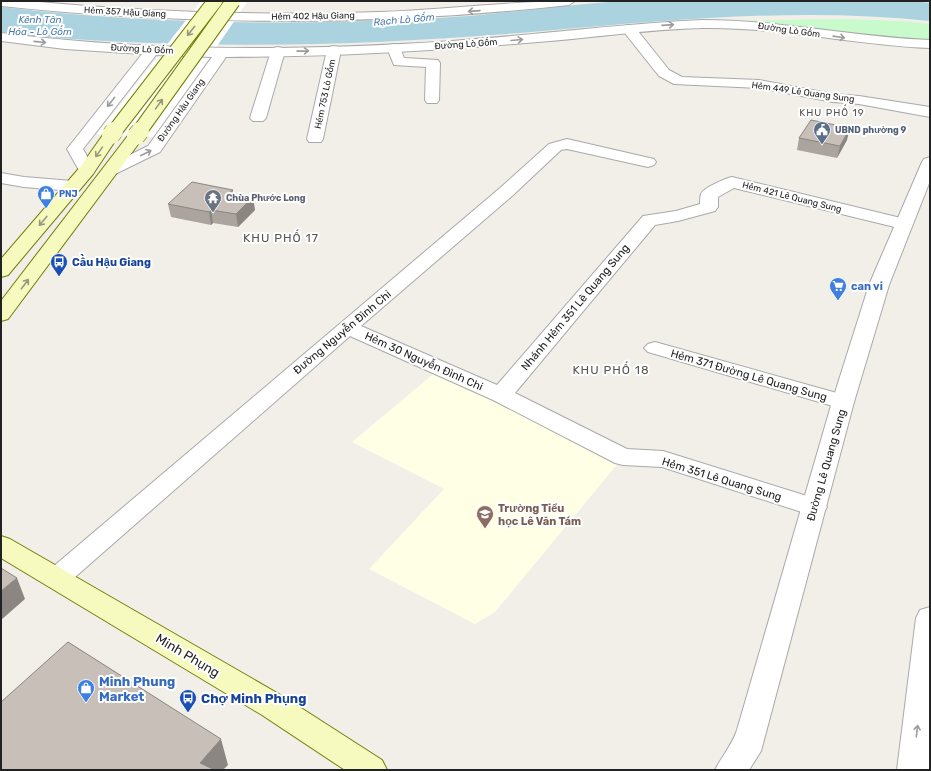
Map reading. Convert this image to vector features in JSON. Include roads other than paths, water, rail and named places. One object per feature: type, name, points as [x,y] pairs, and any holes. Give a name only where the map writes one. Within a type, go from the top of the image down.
[{"type":"main road","points":[[1,271],[87,170],[111,135],[215,1]]},
{"type":"main road","name":"Đường Hậu Giang","points":[[1,314],[111,171],[233,1]]},
{"type":"main road","name":"Minh Phụng","points":[[1,546],[273,706],[371,770]]},
{"type":"street","points":[[180,14],[190,1]]},
{"type":"street","name":"Hẻm 402 Hậu Giang","points":[[252,12],[380,16],[459,12],[569,1]]},
{"type":"street","name":"Hẻm 357 Hậu Giang","points":[[1,2],[50,8],[180,14],[252,12]]},
{"type":"street","name":"Đường Lò Gốm","points":[[1,37],[86,46],[222,52],[394,48],[518,40],[629,28],[699,24],[745,24],[861,40],[926,46]]},
{"type":"street","name":"Hẻm 449 Lê Quang Sung","points":[[629,28],[664,74],[679,81],[759,84],[833,98],[859,100],[930,112]]},
{"type":"street","points":[[394,48],[399,62],[433,63],[432,100]]},
{"type":"street","points":[[87,170],[75,148],[153,50]]},
{"type":"street","name":"Hẻm 753 Lò Gốm","points":[[316,139],[334,50]]},
{"type":"street","points":[[258,118],[278,51]]},
{"type":"street","name":"Đường Hậu Giang","points":[[111,171],[154,149],[222,52]]},
{"type":"street","name":"Đường Nguyễn Đình Chi","points":[[57,578],[506,192],[555,147],[568,144],[648,162]]},
{"type":"street","name":"Đường Lê Quang Sung","points":[[731,770],[745,751],[752,730],[843,402],[879,285],[930,162]]},
{"type":"street","points":[[1,178],[24,182],[73,186]]},
{"type":"street","name":"Hẻm 421 Lê Quang Sung","points":[[649,220],[678,216],[709,207],[709,195],[732,182],[903,224]]},
{"type":"street","name":"Nhánh Hẻm 351 Lê Quang Sung","points":[[501,394],[649,220]]},
{"type":"street","name":"Hẻm 30 Nguyễn Đình Chi","points":[[348,328],[501,394]]},
{"type":"street","name":"Hẻm 371 Đường Lê Quang Sung","points":[[655,348],[843,402]]},
{"type":"street","name":"Hẻm 351 Lê Quang Sung","points":[[501,394],[623,457],[663,459],[814,507]]},
{"type":"street","points":[[913,770],[930,618]]},
{"type":"water","name":"Kênh Tân Hóa - Lò Gốm","points":[[623,1],[912,1],[930,3],[930,21],[882,17],[785,15],[688,19],[453,38],[273,45],[183,44],[69,39],[1,32],[1,7],[110,17],[274,23],[384,21],[462,17]]},
{"type":"place","name":"UBND phường 9","points":[[822,145]]},
{"type":"place","name":"PNJ","points":[[46,209]]},
{"type":"place","name":"Chùa Phước Long","points":[[213,213]]},
{"type":"place","name":"Cầu Hậu Giang","points":[[59,277]]},
{"type":"place","name":"can vi","points":[[838,301]]},
{"type":"place","name":"Trường Tiểu học Lê Văn Tám","points":[[485,529]]},
{"type":"place","name":"Minh Phung Market","points":[[86,703]]},
{"type":"place","name":"Chợ Minh Phụng","points":[[188,713]]},
{"type":"district","name":"KHU PHỐ 19","points":[[832,112]]},
{"type":"district","name":"KHU PHỐ 17","points":[[281,238]]},
{"type":"district","name":"KHU PHỐ 18","points":[[611,370]]},
{"type":"water label","name":"Rạch Lò Gốm","points":[[404,19]]}]
